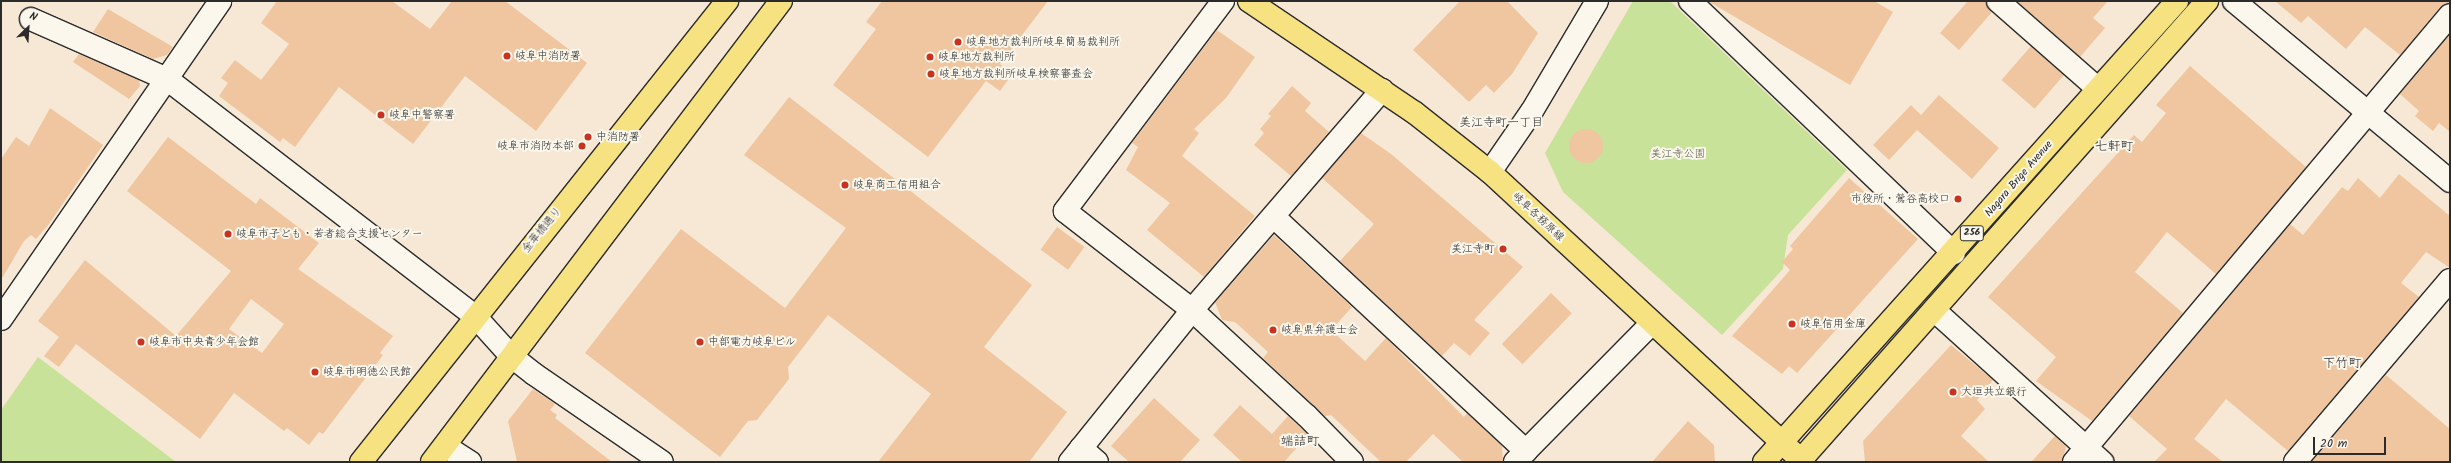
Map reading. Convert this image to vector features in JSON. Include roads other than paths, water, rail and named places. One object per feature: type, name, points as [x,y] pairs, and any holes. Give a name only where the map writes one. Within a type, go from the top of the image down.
[{"type":"main road","name":"金華橋通り","points":[[361,462],[474,315],[727,1]]},
{"type":"main road","points":[[439,454],[511,356],[781,1]]},
{"type":"main road","name":"岐阜各務原線","points":[[1250,1],[1382,90],[1490,172],[1651,324],[1801,461]]},
{"type":"main road","name":"Nagara Brige Avenue","points":[[1764,462],[1954,253],[2177,1]]},
{"type":"main road","name":"Nagara Brige Avenue","points":[[1801,461],[2207,1]]},
{"type":"street","points":[[1,319],[9,291],[167,79],[220,1]]},
{"type":"street","points":[[1224,1],[1065,211],[1192,310],[1307,416],[1352,462]]},
{"type":"street","points":[[1490,172],[1532,111],[1597,1]]},
{"type":"street","points":[[1690,1],[1954,253]]},
{"type":"street","points":[[1998,1],[2098,89]]},
{"type":"street","points":[[2234,1],[2450,181]]},
{"type":"street","points":[[1934,310],[2087,458],[2450,15]]},
{"type":"street","points":[[31,19],[167,79],[474,315],[511,356],[662,462]]},
{"type":"street","points":[[1083,457],[1192,310],[1274,217],[1382,90]]},
{"type":"street","points":[[1274,217],[1521,456],[1651,324]]},
{"type":"street","points":[[2295,462],[2450,280]]},
{"type":"street","points":[[439,454],[470,462]]},
{"type":"place","name":"岐阜地方裁判所岐阜簡易裁判所","points":[[958,42]]},
{"type":"place","name":"岐阜中消防署","points":[[507,56]]},
{"type":"place","name":"岐阜地方裁判所","points":[[930,57]]},
{"type":"place","name":"岐阜地方裁判所岐阜検察審査会","points":[[931,74]]},
{"type":"place","name":"岐阜中警察署","points":[[381,115]]},
{"type":"place","name":"中消防署","points":[[588,137]]},
{"type":"place","name":"岐阜市消防本部","points":[[582,146]]},
{"type":"place","name":"岐阜商工信用組合","points":[[845,185]]},
{"type":"place","name":"市役所・鶯谷高校口","points":[[1958,199]]},
{"type":"place","name":"岐阜市子ども・若者総合支援センター","points":[[228,234]]},
{"type":"place","name":"美江寺町","points":[[1503,249]]},
{"type":"place","name":"岐阜信用金庫","points":[[1792,324]]},
{"type":"place","name":"岐阜県弁護士会","points":[[1273,330]]},
{"type":"place","name":"岐阜市中央青少年会館","points":[[141,342]]},
{"type":"place","name":"中部電力岐阜ビル","points":[[700,342]]},
{"type":"place","name":"岐阜市明徳公民館","points":[[315,372]]},
{"type":"place","name":"大垣共立銀行","points":[[1953,392]]},
{"type":"district","name":"美江寺町一丁目","points":[[1501,123]]},
{"type":"district","name":"七軒町","points":[[2114,147]]},
{"type":"district","name":"下竹町","points":[[2342,364]]},
{"type":"district","name":"端詰町","points":[[1300,442]]},
{"type":"park label","name":"美江寺公園","points":[[1678,154]]}]
